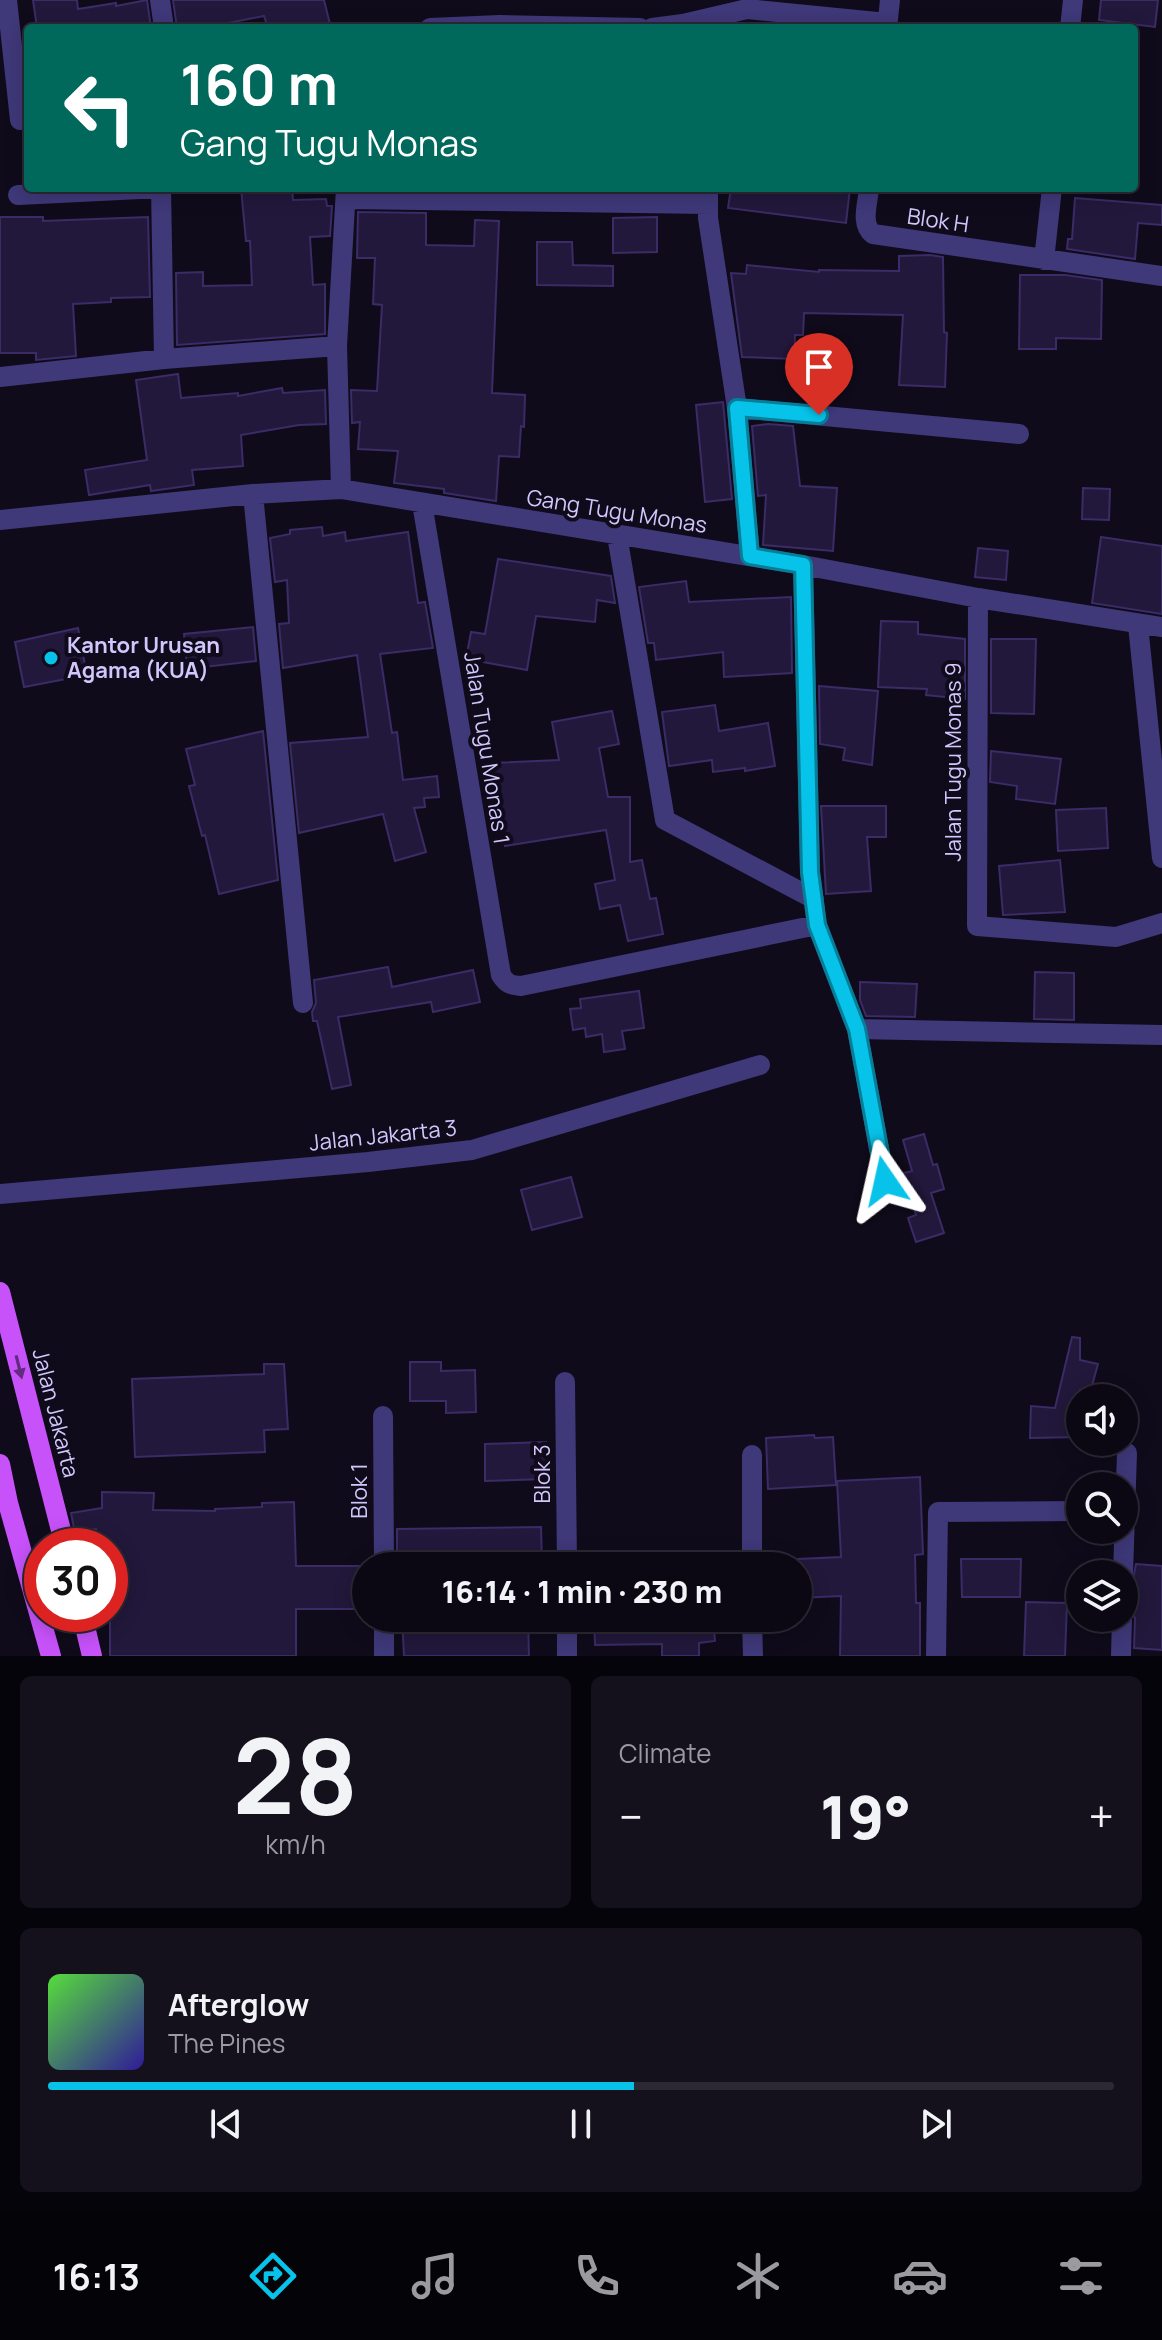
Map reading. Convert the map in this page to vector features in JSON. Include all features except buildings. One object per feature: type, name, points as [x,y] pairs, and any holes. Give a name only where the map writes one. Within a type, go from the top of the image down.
[{"type":"main road","name":"Jalan Jakarta","points":[[0,1292],[60,1528]]},
{"type":"main road","points":[[0,1464],[4,1504],[51,1656]]},
{"type":"main road","points":[[86,1632],[92,1656]]},
{"type":"street","points":[[7,0],[20,120]]},
{"type":"street","points":[[160,0],[163,24]]},
{"type":"street","points":[[887,24],[890,0]]},
{"type":"street","points":[[1070,24],[1073,0]]},
{"type":"street","points":[[683,24],[703,23],[747,9],[878,24]]},
{"type":"street","points":[[18,195],[79,192]]},
{"type":"street","points":[[161,192],[164,359]]},
{"type":"street","name":"Blok H","points":[[869,192],[865,223],[867,230],[873,234],[1162,276]]},
{"type":"street","points":[[1044,260],[1052,192]]},
{"type":"street","points":[[341,489],[337,346],[346,194],[708,196],[737,408],[750,556]]},
{"type":"street","points":[[0,377],[164,359],[337,346]]},
{"type":"street","points":[[737,408],[1019,434]]},
{"type":"street","name":"Gang Tugu Monas","points":[[0,520],[253,494],[341,489],[1162,627]]},
{"type":"street","points":[[253,494],[303,1003]]},
{"type":"street","name":"Jalan Tugu Monas 1","points":[[422,503],[501,975],[510,985],[521,986],[817,925]]},
{"type":"street","points":[[617,535],[665,820],[814,899]]},
{"type":"street","points":[[803,565],[810,872],[817,925],[857,1029],[885,1181]]},
{"type":"street","name":"Jalan Tugu Monas 9","points":[[978,598],[977,926],[1116,937],[1162,923]]},
{"type":"street","points":[[1138,625],[1162,858]]},
{"type":"street","points":[[857,1029],[1162,1035]]},
{"type":"street","name":"Jalan Jakarta 3","points":[[0,1194],[472,1150],[760,1065]]},
{"type":"street","name":"Blok 3","points":[[565,1382],[567,1552]]},
{"type":"street","name":"Blok 1","points":[[383,1416],[384,1552]]},
{"type":"street","points":[[752,1455],[752,1552]]},
{"type":"street","points":[[936,1656],[938,1512],[1066,1511]]},
{"type":"street","points":[[384,1632],[384,1656]]},
{"type":"street","points":[[567,1632],[567,1656]]},
{"type":"street","points":[[752,1632],[753,1656]]},
{"type":"street","points":[[1121,1656],[1122,1632]]},
{"type":"place","name":"Kantor Urusan Agama (KUA)","points":[[51,658]]},
{"type":"route","points":[[819,415],[737,408],[750,556],[803,565],[810,872],[817,925],[857,1029],[885,1181]]}]
